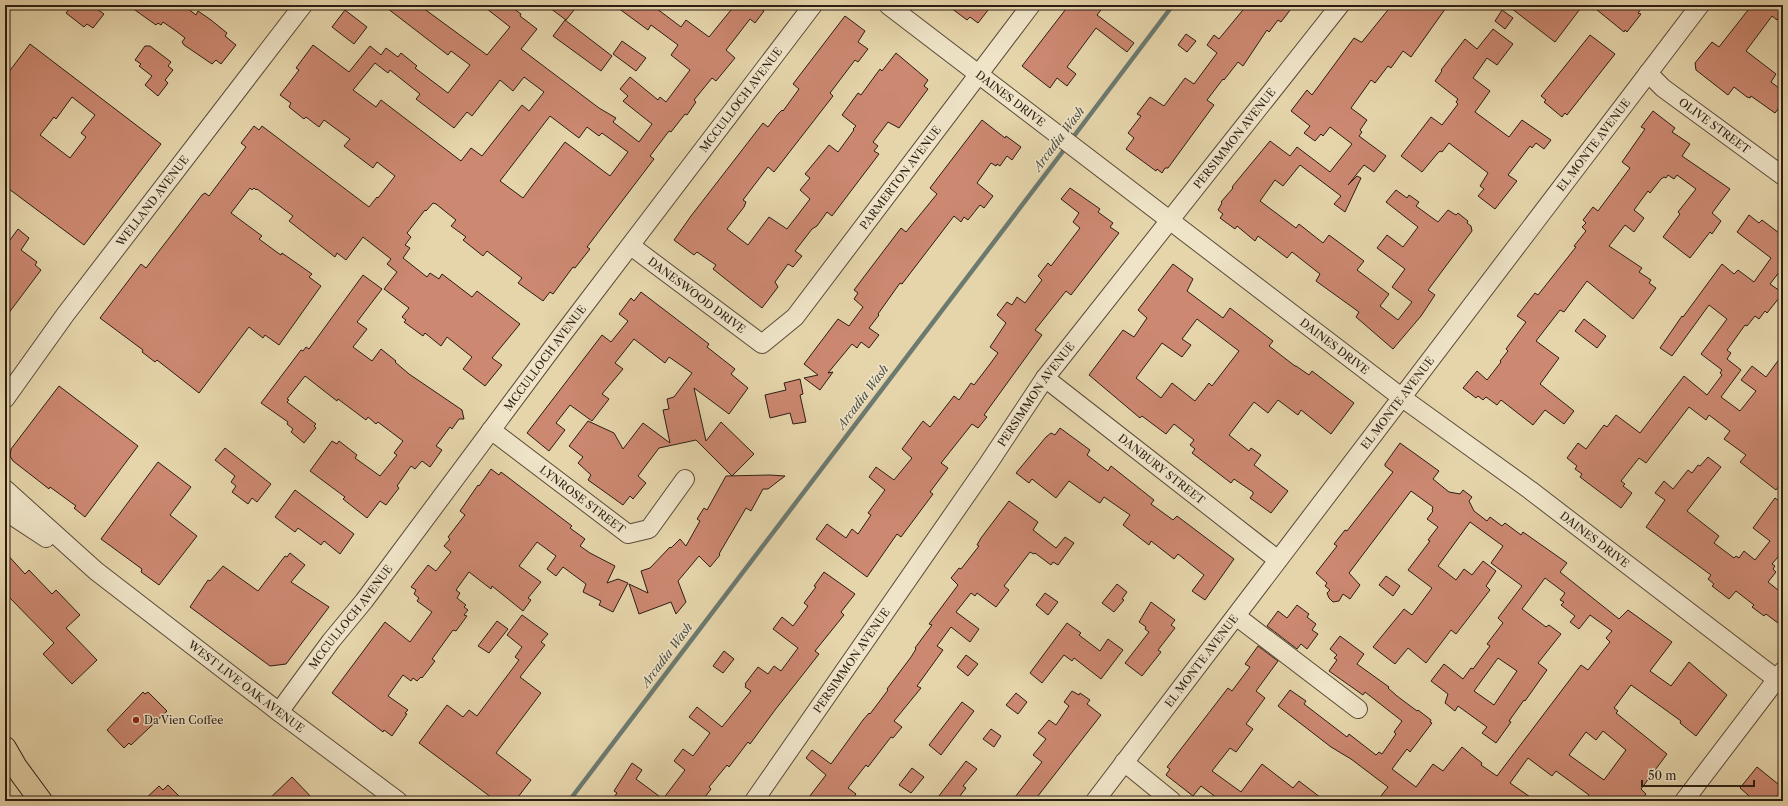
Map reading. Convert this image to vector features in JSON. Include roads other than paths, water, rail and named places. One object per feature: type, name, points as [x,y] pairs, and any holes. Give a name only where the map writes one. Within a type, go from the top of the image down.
[{"type":"main road","points":[[5,748],[16,767],[41,801]]},
{"type":"street","name":"WELLAND AVENUE","points":[[5,399],[65,315],[303,5]]},
{"type":"street","name":"MCCULLOCH AVENUE","points":[[279,712],[331,641],[364,601],[491,430],[813,5]]},
{"type":"street","name":"DAINES DRIVE","points":[[888,5],[1078,152],[1170,220],[1401,397],[1530,490],[1781,678]]},
{"type":"street","name":"PARMERTON AVENUE","points":[[762,344],[795,317],[1031,5]]},
{"type":"street","name":"PERSIMMON AVENUE","points":[[754,801],[988,464],[1045,378],[1340,5]]},
{"type":"street","name":"EL MONTE AVENUE","points":[[1095,801],[1700,5]]},
{"type":"street","name":"OLIVE STREET","points":[[1648,73],[1663,88],[1783,176]]},
{"type":"street","name":"DANESWOOD DRIVE","points":[[631,246],[762,344]]},
{"type":"street","name":"DANBURY STREET","points":[[1045,378],[1278,560]]},
{"type":"street","name":"LYNROSE STREET","points":[[491,430],[628,534],[649,528],[684,479]]},
{"type":"street","name":"WEST LIVE OAK AVENUE","points":[[5,489],[96,571]]},
{"type":"street","name":"WEST LIVE OAK AVENUE","points":[[5,511],[96,571],[279,712],[398,801]]},
{"type":"street","points":[[1236,616],[1358,709]]},
{"type":"street","points":[[1684,801],[1781,678]]},
{"type":"street","points":[[1124,762],[1172,801]]},
{"type":"waterway","name":"Arcadia Wash","points":[[1071,140],[1173,5]]},
{"type":"waterway","name":"Arcadia Wash","points":[[569,801],[1067,146]]},
{"type":"place","name":"Da Vien Coffee","points":[[136,720]]}]
